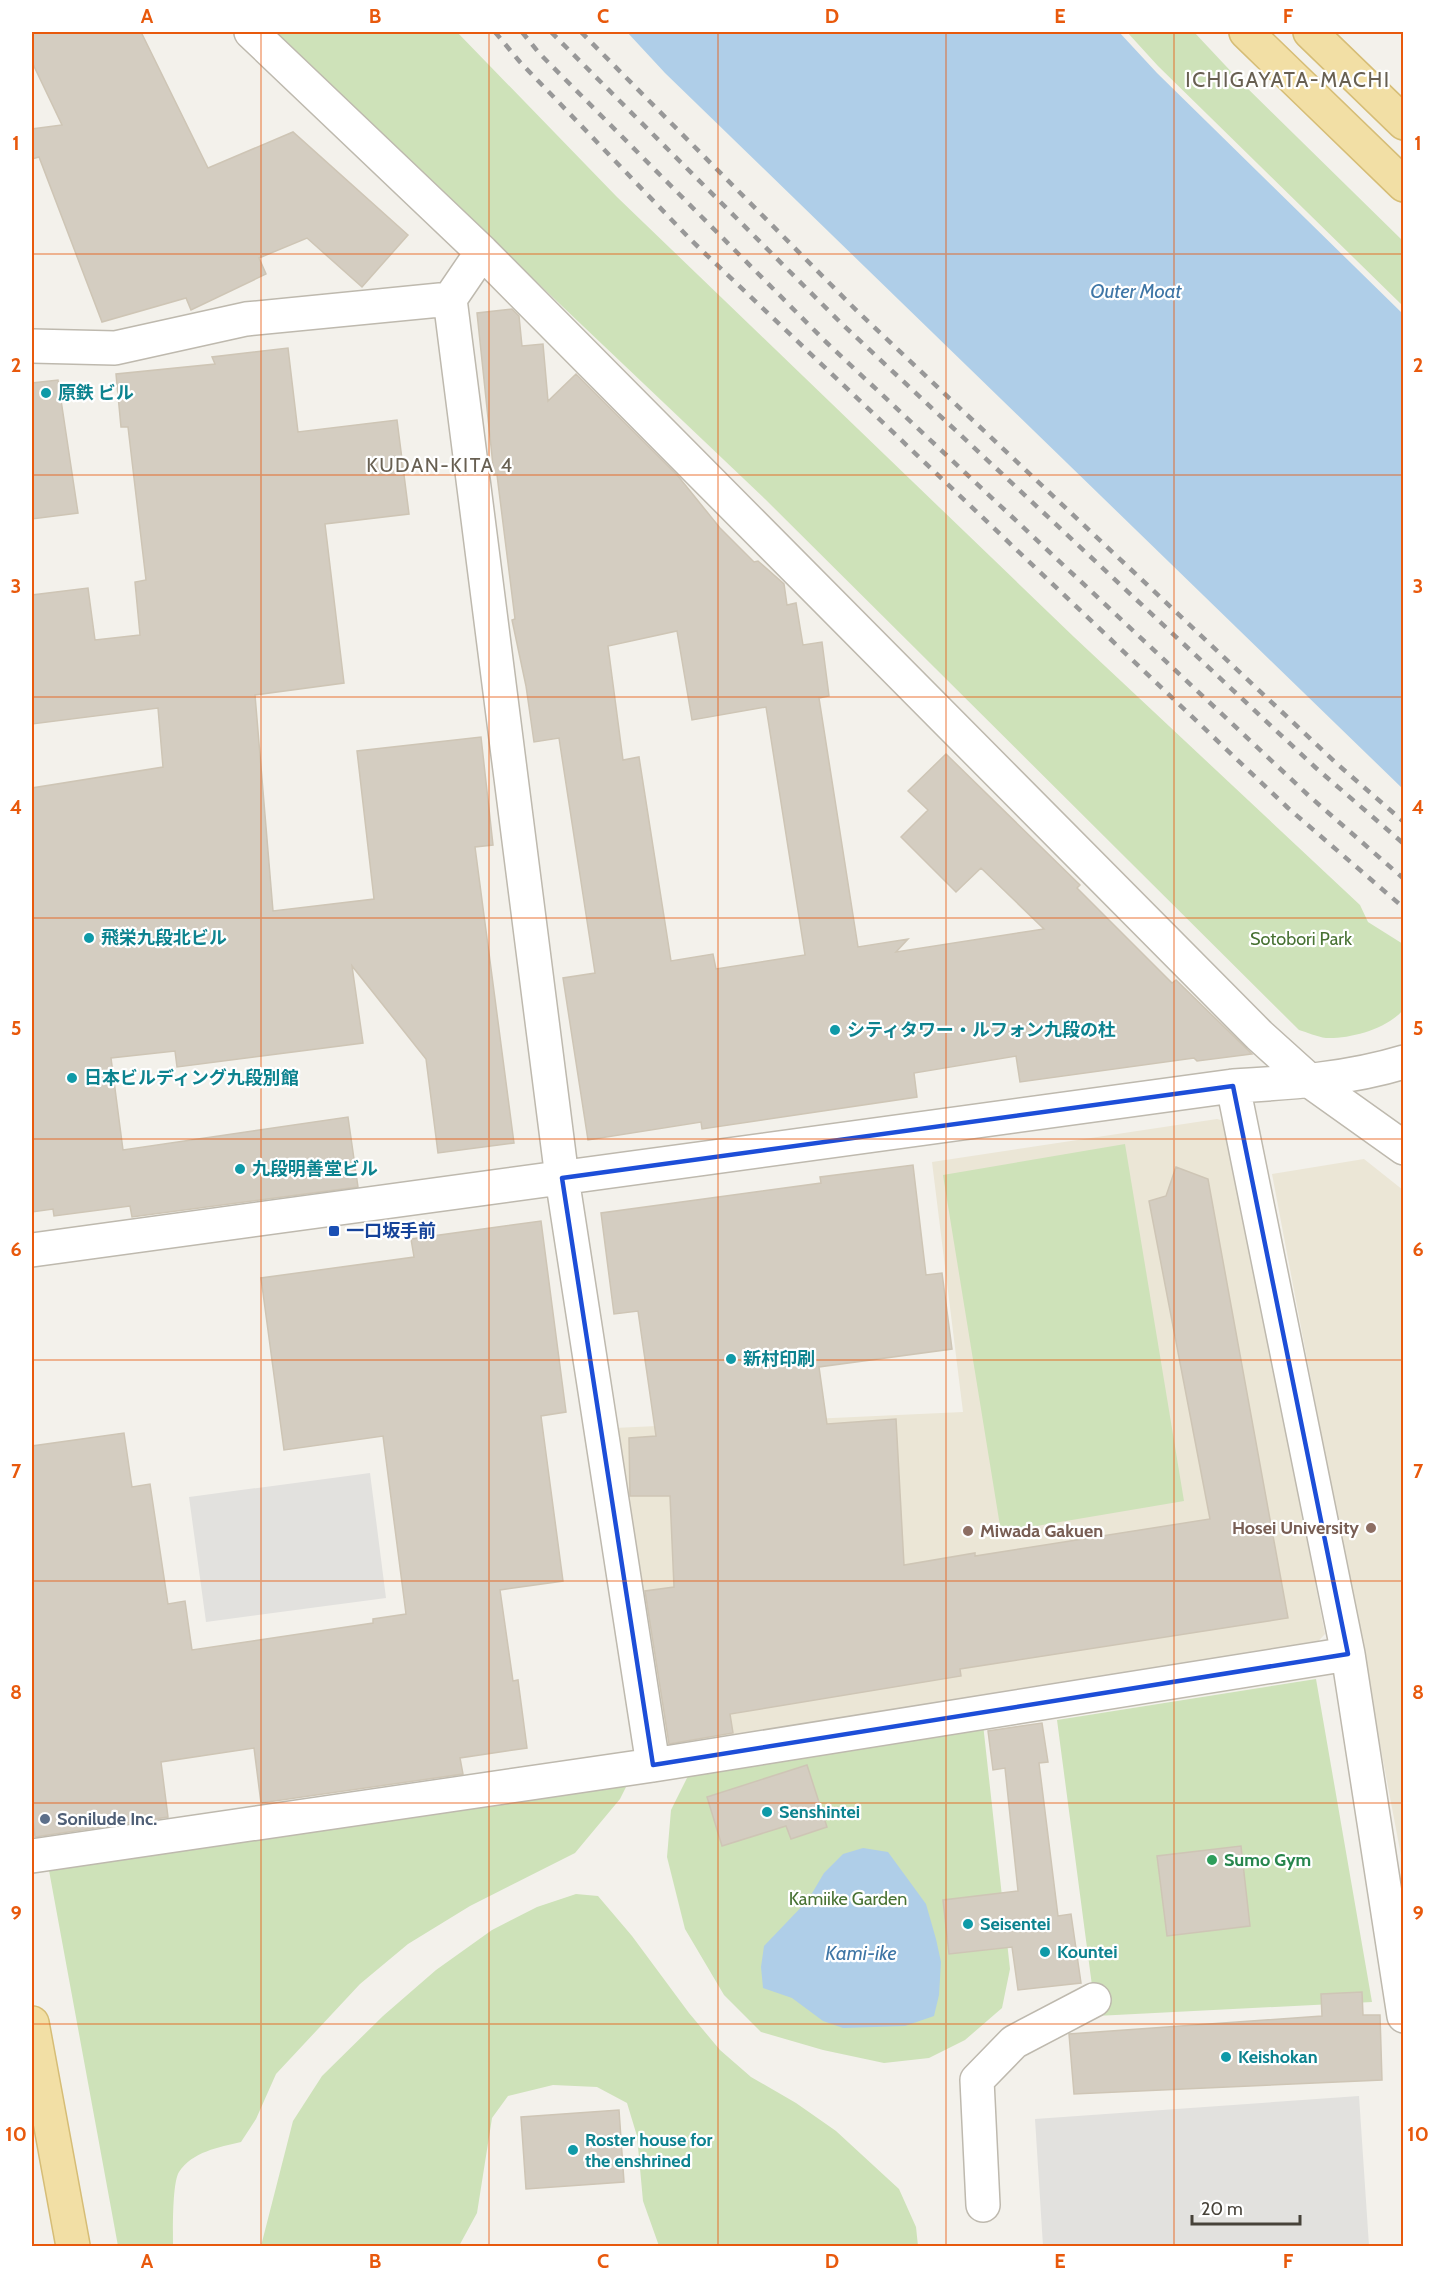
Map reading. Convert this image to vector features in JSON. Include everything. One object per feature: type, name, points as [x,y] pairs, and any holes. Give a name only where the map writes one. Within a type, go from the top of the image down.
[{"type":"main road","points":[[1246,32],[1404,185]]},
{"type":"main road","points":[[1310,32],[1404,123]]},
{"type":"main road","points":[[32,2023],[73,2247]]},
{"type":"street","points":[[251,32],[482,252],[1242,1018],[1310,1081],[1404,1148]]},
{"type":"street","points":[[482,252],[450,299],[562,1178],[653,1765]]},
{"type":"street","points":[[32,346],[115,348],[246,320],[450,299]]},
{"type":"street","points":[[32,1250],[1233,1086],[1310,1081],[1370,1072],[1404,1062]]},
{"type":"street","points":[[1233,1086],[1348,1654],[1404,2016]]},
{"type":"street","points":[[32,1856],[653,1765],[1348,1654]]},
{"type":"street","points":[[983,2205],[977,2080],[1014,2042],[1094,2000]]},
{"type":"highlighted area","points":[[1233,1086],[1348,1654],[653,1765],[562,1178]]},
{"type":"shaded area","name":"Miwada Gakuen","points":[[1217,1119],[1224,1121],[1233,1156],[1325,1634],[1310,1650],[668,1757],[614,1428],[963,1412],[932,1162]]},
{"type":"shaded area","name":"Hosei University","points":[[1364,1159],[1403,1190],[1403,1866],[1272,1174]]},
{"type":"shaded area","points":[[370,1473],[386,1598],[206,1622],[189,1497]]},
{"type":"shaded area","points":[[1359,2096],[1369,2246],[1043,2246],[1035,2119]]},
{"type":"green space","name":"Sotobori Park","points":[[267,32],[457,32],[617,197],[1074,637],[1360,905],[1368,922],[1403,944],[1403,1010],[1388,1023],[1357,1035],[1326,1038],[1299,1030],[765,499],[523,269]]},
{"type":"green space","points":[[1127,32],[1194,32],[1239,80],[1403,241],[1403,306],[1158,66]]},
{"type":"green space","points":[[1125,1144],[1184,1501],[1001,1532],[943,1175]]},
{"type":"green space","name":"Sumo Gym","points":[[1316,1679],[1372,2002],[1096,2016],[1057,1720]]},
{"type":"green space","name":"Kamiike Garden","points":[[983,1724],[1010,1969],[1002,2008],[965,2040],[929,2058],[884,2063],[823,2050],[761,2032],[724,1995],[685,1929],[667,1857],[671,1810],[690,1772]]},
{"type":"green space","points":[[630,1779],[620,1799],[575,1853],[470,1906],[408,1944],[360,1984],[276,2074],[256,2119],[241,2142],[215,2148],[199,2155],[184,2165],[179,2172],[174,2197],[173,2246],[118,2246],[48,1865]]},
{"type":"green space","points":[[576,1894],[598,1896],[632,1936],[689,2013],[720,2050],[751,2077],[796,2103],[836,2131],[899,2189],[916,2227],[918,2246],[659,2246],[643,2201],[637,2136],[627,2103],[597,2087],[553,2085],[508,2096],[492,2118],[477,2213],[459,2246],[261,2246],[293,2121],[322,2076],[383,2016],[436,1970],[492,1930],[537,1907]]},
{"type":"water","name":"Outer Moat","points":[[627,32],[1119,32],[1157,73],[1403,314],[1403,789],[665,73]]},
{"type":"water","name":"Kami-ike","points":[[863,1848],[888,1852],[926,1904],[936,1939],[941,1962],[939,1995],[934,2016],[905,2026],[843,2028],[823,2021],[792,1998],[763,1988],[761,1967],[764,1946],[808,1900],[824,1873],[843,1854]]},
{"type":"building","points":[[32,32],[141,32],[208,168],[293,132],[408,235],[362,287],[307,238],[259,258],[266,274],[191,310],[186,298],[102,322],[39,157],[32,159],[32,129],[62,125],[32,62]]},
{"type":"building","points":[[512,309],[519,316],[522,346],[543,344],[548,401],[576,374],[678,476],[720,528],[754,562],[758,561],[784,584],[787,605],[796,603],[803,645],[822,642],[829,696],[819,698],[858,947],[908,939],[896,952],[1044,929],[981,868],[956,892],[901,837],[928,810],[908,791],[946,754],[1080,885],[1077,888],[1172,983],[1176,980],[1252,1054],[1197,1061],[1194,1058],[1020,1082],[1016,1056],[914,1073],[917,1097],[702,1129],[701,1122],[588,1140],[563,978],[595,973],[559,738],[534,742],[526,686],[512,620],[515,619],[497,475],[494,475],[477,313]],"holes":[[[677,631],[692,720],[766,707],[805,955],[716,969],[713,954],[671,961],[639,757],[623,760],[608,646]]]},
{"type":"building","points":[[288,348],[298,432],[397,420],[409,514],[325,524],[344,683],[255,695],[273,911],[374,899],[357,751],[481,737],[493,845],[475,847],[514,1143],[438,1153],[426,1059],[352,966],[363,1043],[177,1067],[175,1051],[111,1058],[123,1150],[348,1117],[358,1187],[132,1217],[130,1206],[54,1216],[53,1209],[32,1212],[32,788],[163,767],[158,708],[32,724],[32,595],[88,588],[95,640],[140,635],[135,582],[146,580],[128,427],[121,427],[116,374],[215,364],[212,357]]},
{"type":"building","points":[[58,380],[78,513],[32,519],[32,383]]},
{"type":"building","points":[[913,1165],[926,1275],[942,1273],[952,1349],[819,1367],[827,1424],[896,1419],[904,1565],[1210,1519],[1149,1201],[1166,1196],[1176,1167],[1208,1179],[1288,1618],[960,1669],[961,1676],[730,1714],[733,1733],[669,1744],[645,1591],[674,1587],[670,1496],[630,1496],[629,1438],[656,1436],[638,1311],[614,1314],[601,1213],[821,1183],[820,1177]]},
{"type":"building","points":[[541,1221],[566,1412],[541,1416],[563,1581],[500,1590],[513,1681],[518,1680],[527,1748],[460,1758],[463,1774],[261,1803],[254,1748],[161,1762],[168,1817],[35,1837],[32,1813],[32,1446],[124,1433],[132,1487],[150,1484],[168,1604],[185,1601],[192,1650],[373,1623],[373,1619],[406,1614],[383,1436],[284,1450],[261,1278],[414,1257],[411,1239]]},
{"type":"building","points":[[1042,1723],[1048,1762],[1039,1763],[1058,1916],[1071,1914],[1081,1983],[1018,1990],[1012,1947],[949,1954],[943,1900],[1018,1891],[1005,1768],[993,1770],[988,1731]]},
{"type":"building","name":"Senshintei","points":[[807,1765],[827,1827],[791,1839],[786,1826],[722,1846],[707,1797]]},
{"type":"building","points":[[1241,1846],[1250,1926],[1167,1936],[1157,1856]]},
{"type":"building","name":"Keishokan","points":[[1362,1992],[1363,2015],[1380,2015],[1382,2080],[1074,2094],[1069,2034],[1322,2016],[1321,1994]]},
{"type":"building","name":"Roster house for the enshrined","points":[[619,2110],[624,2182],[526,2189],[521,2117]]},
{"type":"railway","points":[[495,32],[520,62],[692,241],[1288,808],[1404,908]]},
{"type":"railway","points":[[522,32],[539,53],[826,342],[1308,795],[1404,879]]},
{"type":"railway","points":[[551,32],[841,323],[1316,768],[1404,844]]},
{"type":"railway","points":[[581,32],[857,311],[1336,763],[1404,822]]},
{"type":"place","name":"原鉄 ビル","points":[[46,393]]},
{"type":"place","name":"飛栄九段北ビル","points":[[89,938]]},
{"type":"place","name":"シティタワー・ルフォン九段の杜","points":[[835,1030]]},
{"type":"place","name":"日本ビルディング九段別館","points":[[72,1078]]},
{"type":"place","name":"九段明善堂ビル","points":[[240,1169]]},
{"type":"place","name":"一口坂手前","points":[[334,1231]]},
{"type":"place","name":"新村印刷","points":[[731,1359]]},
{"type":"place","name":"Hosei University","points":[[1371,1528]]},
{"type":"place","name":"Miwada Gakuen","points":[[968,1531]]},
{"type":"place","name":"Senshintei","points":[[767,1812]]},
{"type":"place","name":"Sonilude Inc.","points":[[45,1819]]},
{"type":"place","name":"Sumo Gym","points":[[1212,1860]]},
{"type":"place","name":"Seisentei","points":[[968,1924]]},
{"type":"place","name":"Kountei","points":[[1045,1952]]},
{"type":"place","name":"Keishokan","points":[[1226,2057]]},
{"type":"place","name":"Roster house for the enshrined","points":[[573,2150]]},
{"type":"district","name":"ICHIGAYATA-MACHI","points":[[1288,80]]},
{"type":"district","name":"KUDAN-KITA 4","points":[[440,465]]}]
